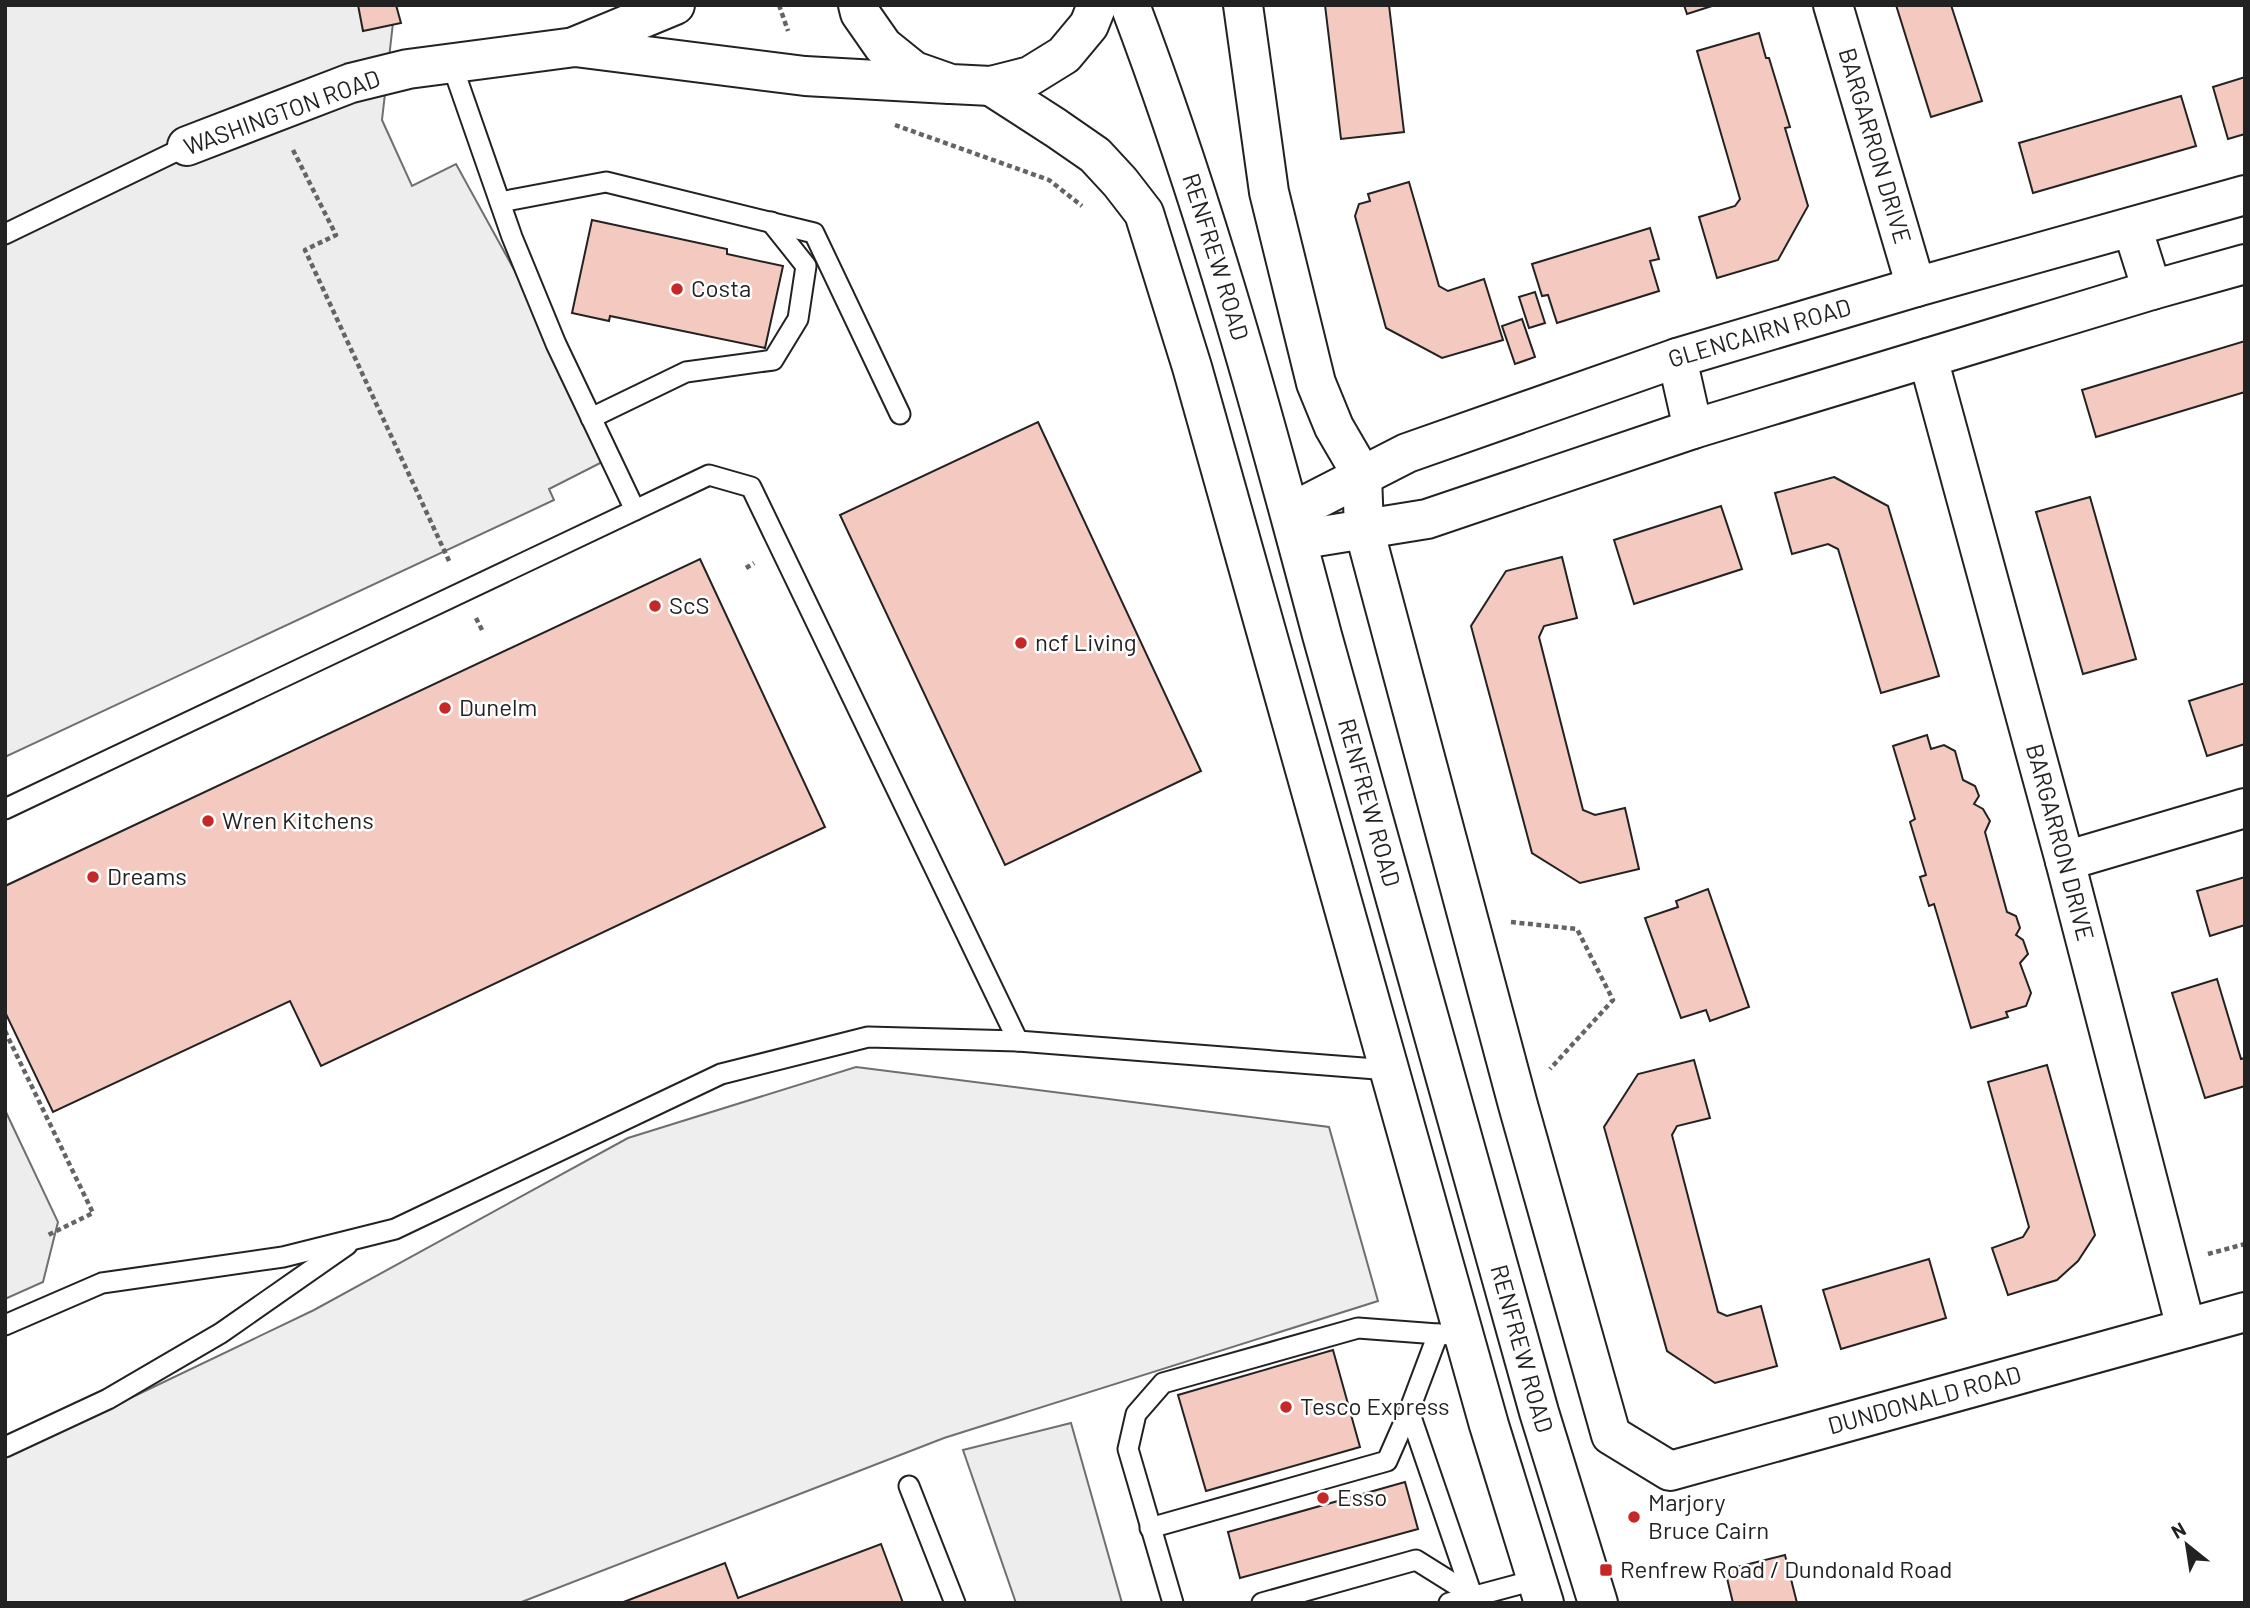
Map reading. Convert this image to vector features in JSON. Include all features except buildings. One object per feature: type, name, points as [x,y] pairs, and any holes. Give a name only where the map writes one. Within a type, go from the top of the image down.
[{"type":"street","name":"WASHINGTON ROAD","points":[[575,47],[675,5]]},
{"type":"street","points":[[858,5],[860,13],[883,46],[914,71],[951,84]]},
{"type":"street","points":[[990,86],[1030,76],[1064,55],[1089,26],[1097,5]]},
{"type":"street","name":"RENFREW ROAD","points":[[1130,5],[1219,268],[1294,526],[1535,1398],[1598,1603]]},
{"type":"street","points":[[1243,5],[1269,192],[1310,358],[1334,427],[1362,475],[1364,529],[1518,1105]]},
{"type":"street","name":"BARGARRON DRIVE","points":[[1833,5],[1916,287]]},
{"type":"street","name":"WASHINGTON ROAD","points":[[187,146],[351,83],[451,62],[575,47],[806,76],[990,86]]},
{"type":"street","points":[[990,86],[1095,155],[1144,212],[1192,367],[1389,1070],[1451,1335],[1539,1592]]},
{"type":"street","name":"GLENCAIRN ROAD","points":[[1294,526],[1362,475],[1407,453],[1677,358],[1916,287],[2245,195]]},
{"type":"street","points":[[2132,227],[2152,290]]},
{"type":"street","points":[[1294,526],[1364,529],[1427,519],[1693,429],[2245,264]]},
{"type":"street","points":[[1677,358],[1693,429]]},
{"type":"street","name":"BARGARRON DRIVE","points":[[1928,358],[2065,861],[2186,1328]]},
{"type":"street","points":[[2065,861],[2245,808]]},
{"type":"street","name":"DUNDONALD ROAD","points":[[1518,1105],[1611,1435],[1670,1471],[2245,1312]]},
{"type":"lane","points":[[451,62],[500,202],[556,344],[635,510]]},
{"type":"lane","name":"WASHINGTON ROAD","points":[[5,234],[187,146]]},
{"type":"lane","points":[[500,202],[607,181],[814,233],[900,414]]},
{"type":"lane","points":[[592,418],[686,372],[773,360],[798,319],[806,265],[771,222]]},
{"type":"lane","points":[[5,809],[709,475],[751,487],[1018,1041]]},
{"type":"lane","points":[[5,1325],[102,1283],[283,1257],[395,1229],[720,1074],[868,1037],[1018,1041],[1389,1070]]},
{"type":"lane","points":[[5,1447],[108,1399],[221,1333],[356,1239]]},
{"type":"lane","points":[[1150,1528],[1387,1461],[1409,1411],[1451,1335],[1357,1328],[1163,1383],[1136,1414],[1128,1449],[1150,1528],[1173,1603]]},
{"type":"lane","points":[[1409,1411],[1472,1595]]},
{"type":"lane","points":[[909,1486],[955,1603]]},
{"type":"lane","points":[[1262,1603],[1416,1560],[1472,1595]]},
{"type":"lane","points":[[1449,1603],[1472,1595],[1539,1592]]},
{"type":"path","points":[[890,123],[1049,180],[1089,212]]},
{"type":"path","points":[[292,148],[336,234],[305,250],[482,630]]},
{"type":"path","points":[[1468,918],[1577,929],[1613,1000],[1518,1105]]},
{"type":"path","points":[[5,1031],[93,1213],[48,1235]]},
{"type":"shaded area","points":[[5,5],[395,5],[382,120],[412,186],[456,164],[616,455],[549,489],[554,500],[5,757]]},
{"type":"shaded area","points":[[856,1067],[1329,1127],[1378,1301],[944,1438],[519,1603],[5,1603],[5,1458],[314,1310],[628,1138]]},
{"type":"shaded area","points":[[5,1110],[58,1222],[43,1282],[5,1299]]},
{"type":"shaded area","points":[[1071,1423],[1122,1603],[1016,1603],[963,1450]]},
{"type":"place","name":"Costa","points":[[677,289]]},
{"type":"place","name":"ScS","points":[[655,606]]},
{"type":"place","name":"ncf Living","points":[[1021,643]]},
{"type":"place","name":"Dunelm","points":[[445,708]]},
{"type":"place","name":"Wren Kitchens","points":[[208,821]]},
{"type":"place","name":"Dreams","points":[[93,877]]},
{"type":"place","name":"Tesco Express","points":[[1286,1407]]},
{"type":"place","name":"Esso","points":[[1323,1498]]},
{"type":"place","name":"Marjory Bruce Cairn","points":[[1634,1517]]},
{"type":"place","name":"Renfrew Road / Dundonald Road","points":[[1606,1570]]}]
